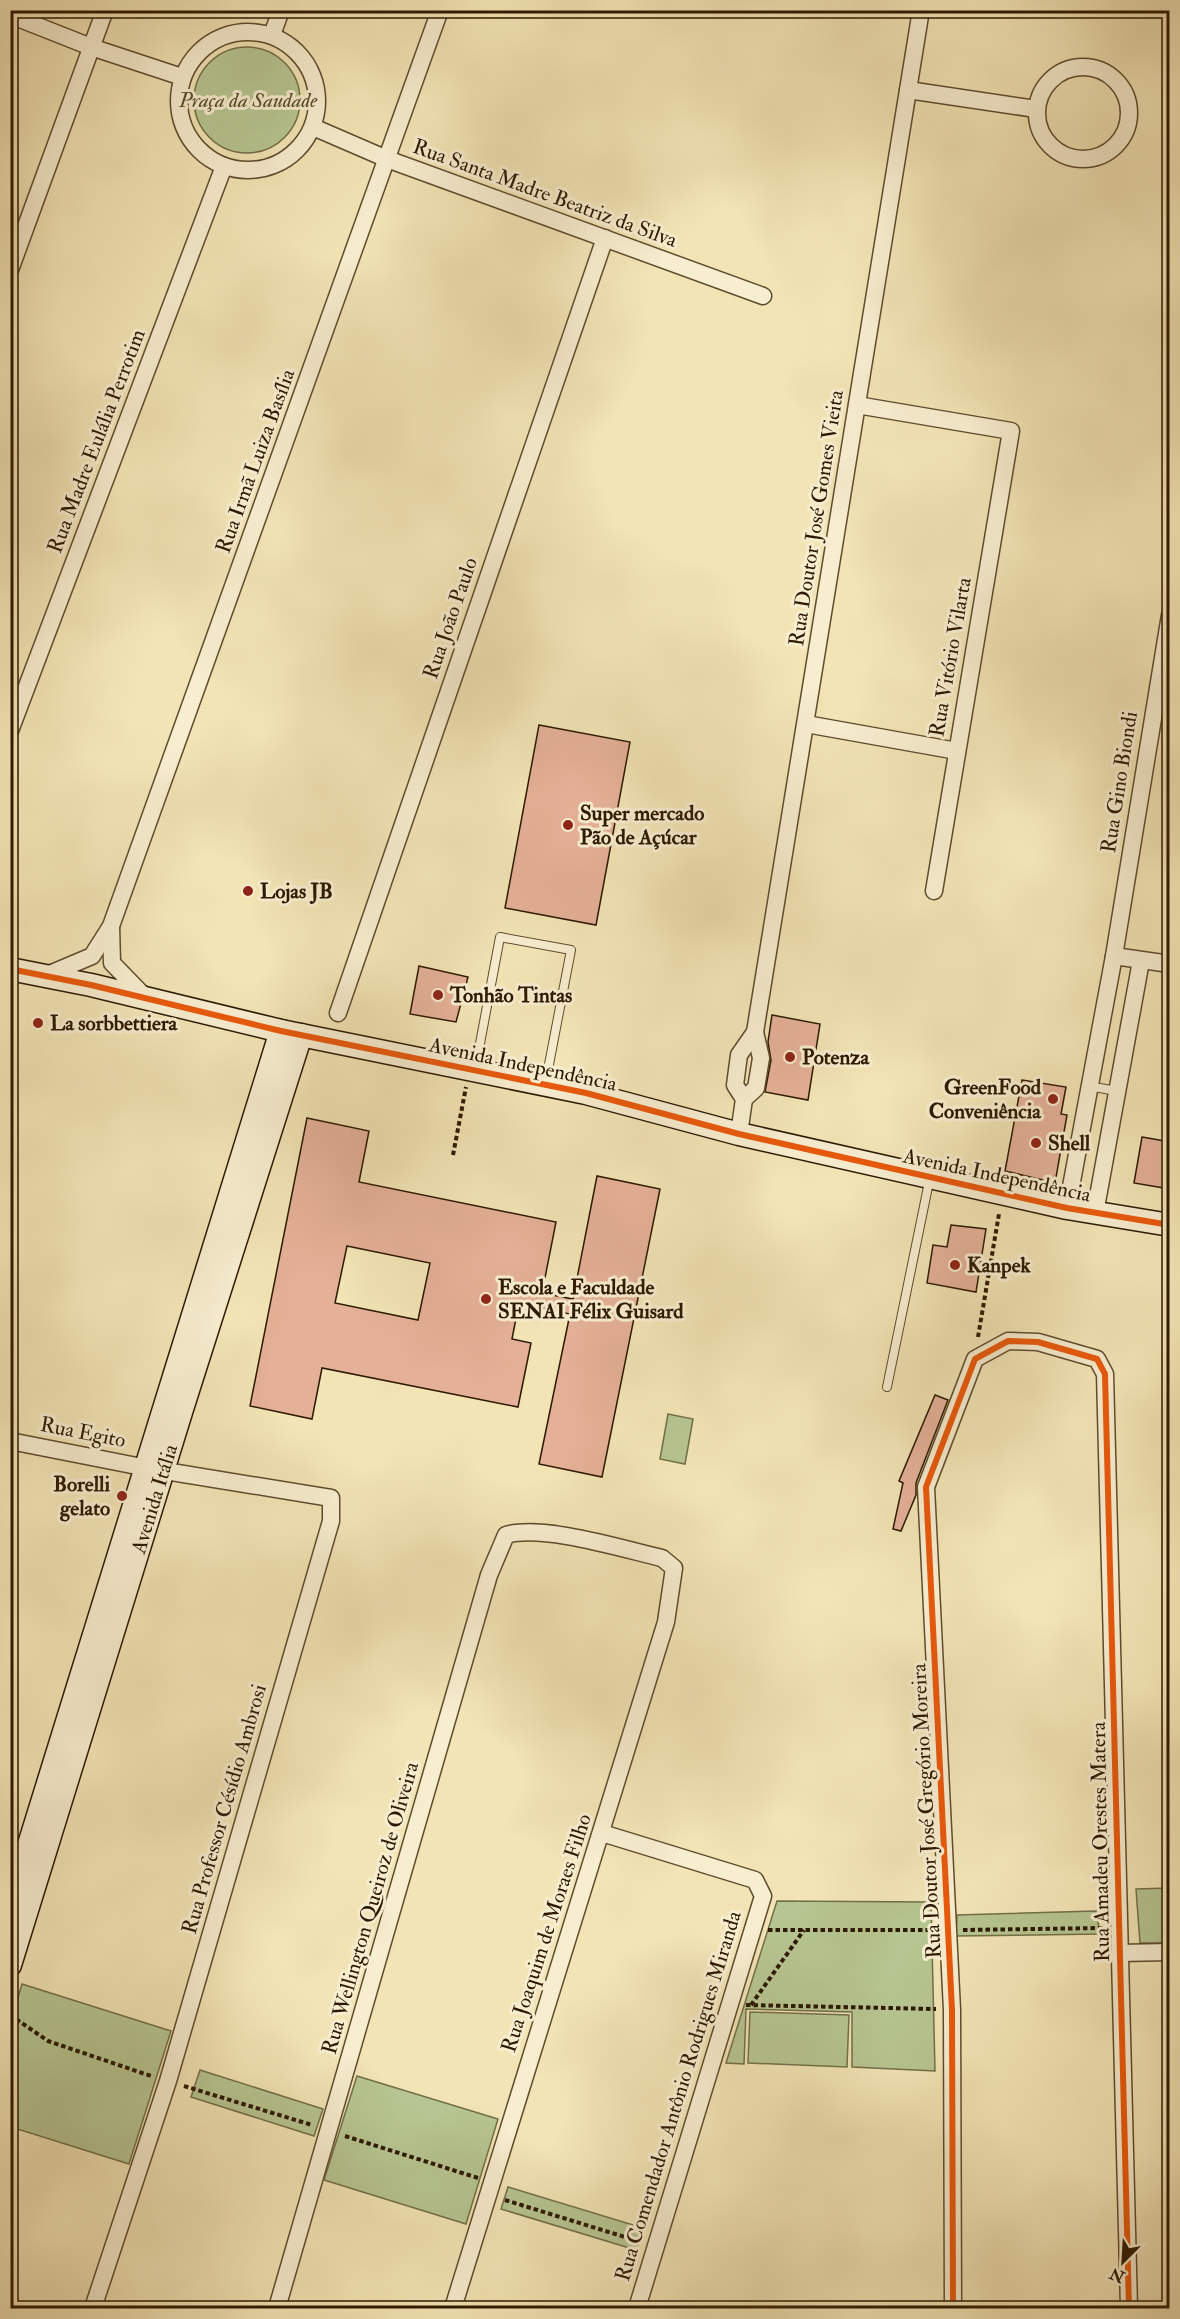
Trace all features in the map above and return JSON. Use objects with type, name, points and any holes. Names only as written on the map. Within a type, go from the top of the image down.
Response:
[{"type":"main road","name":"Avenida Independência","points":[[10,969],[47,975],[291,1033],[586,1093],[739,1134],[1067,1208],[1170,1225]]},
{"type":"main road","name":"Avenida Itália","points":[[10,1906],[155,1469],[164,1405],[250,1134],[291,1033]]},
{"type":"main road","name":"Avenida Itália","points":[[10,1965],[27,1856]]},
{"type":"street","points":[[10,270],[105,10]]},
{"type":"street","points":[[272,35],[281,10]]},
{"type":"street","name":"Rua Irmã Luiza Basília","points":[[47,975],[92,956],[111,926],[440,10]]},
{"type":"street","name":"Rua Doutor José Gomes Vieita","points":[[739,1134],[744,1099],[756,1088],[761,1059],[755,1032],[921,10]]},
{"type":"street","points":[[10,15],[91,47],[182,77]]},
{"type":"street","points":[[247,31],[272,35],[302,56],[309,66],[318,89],[318,112],[313,127],[294,154],[275,166],[249,171],[224,166],[202,153],[187,135],[179,112],[182,77],[193,58],[218,38],[247,31]]},
{"type":"street","points":[[1073,67],[1089,67],[1103,71],[1115,80],[1124,92],[1129,106],[1129,121],[1124,136],[1114,148],[1100,157],[1085,160],[1069,158],[1055,151],[1044,140],[1037,125],[1036,109],[1039,95],[1053,77],[1073,67]]},
{"type":"street","points":[[908,90],[1036,109]]},
{"type":"street","name":"Rua Santa Madre Beatriz da Silva","points":[[313,127],[387,159],[763,296]]},
{"type":"street","name":"Rua Madre Eulália Perrotim","points":[[10,731],[224,166]]},
{"type":"street","name":"Rua João Paulo","points":[[338,1013],[605,238]]},
{"type":"street","name":"Rua Vitório Vilarta","points":[[857,405],[1011,430],[934,891]]},
{"type":"street","name":"Rua Gino Biondi","points":[[1067,1208],[1114,956],[1170,615]]},
{"type":"street","points":[[806,724],[957,751]]},
{"type":"street","name":"Rua Irmã Luiza Basília","points":[[111,926],[112,963],[146,998]]},
{"type":"street","points":[[1114,956],[1170,964]]},
{"type":"street","points":[[1095,1213],[1141,961]]},
{"type":"street","name":"Rua Amadeu Orestes Matera","points":[[975,1359],[1008,1341],[1038,1342],[1097,1359],[1105,1374],[1129,2308]]},
{"type":"street","name":"Rua Doutor José Gregório Moreira","points":[[953,2308],[952,2010],[926,1487],[975,1359]]},
{"type":"street","name":"Rua Egito","points":[[10,1441],[155,1469]]},
{"type":"street","name":"Rua Professor Césídio Ambrosi","points":[[93,2308],[168,2081],[332,1521],[331,1498],[155,1469]]},
{"type":"street","name":"Rua Joaquim de Moraes Filho","points":[[453,2308],[666,1622],[674,1568],[662,1558],[553,1533],[519,1531]]},
{"type":"street","name":"Rua Wellington Queiroz de Oliveira","points":[[277,2308],[489,1575],[506,1534],[519,1531]]},
{"type":"street","name":"Rua Comendador Antônio Rodrigues Miranda","points":[[602,1833],[755,1880],[763,1896],[637,2308]]},
{"type":"street","points":[[1119,1953],[1170,1952]]},
{"type":"lane","points":[[472,1069],[500,937],[570,950],[545,1085]]},
{"type":"lane","points":[[1088,1086],[1117,1091]]},
{"type":"lane","points":[[887,1388],[930,1177]]},
{"type":"path","points":[[453,1155],[472,1069]]},
{"type":"path","points":[[975,1359],[1003,1192]]},
{"type":"path","points":[[753,1930],[1119,1928]]},
{"type":"path","points":[[751,2005],[805,1930]]},
{"type":"path","points":[[730,2005],[952,2010]]},
{"type":"path","points":[[10,2015],[48,2041],[478,2179],[487,2195],[656,2247]]},
{"type":"green space","name":"Praça da Saudade","points":[[247,47],[267,51],[285,62],[296,80],[300,100],[296,120],[285,138],[267,149],[247,153],[227,149],[209,138],[198,120],[194,100],[198,80],[209,62],[227,51]]},
{"type":"green space","points":[[668,1414],[693,1419],[685,1464],[660,1459]]},
{"type":"green space","points":[[1169,1888],[1169,1943],[1140,1943],[1136,1889]]},
{"type":"green space","points":[[777,1901],[931,1902],[935,2071],[852,2067],[852,2012],[746,2009],[744,2064],[726,2063]]},
{"type":"green space","points":[[1096,1911],[1100,1934],[956,1936],[957,1915]]},
{"type":"green space","points":[[22,1984],[171,2031],[129,2164],[11,2127],[11,2021]]},
{"type":"green space","points":[[750,2012],[849,2015],[847,2067],[748,2063]]},
{"type":"green space","points":[[200,2070],[323,2109],[314,2136],[191,2097]]},
{"type":"green space","points":[[357,2076],[498,2119],[466,2224],[324,2180]]},
{"type":"green space","points":[[508,2187],[643,2228],[636,2250],[501,2209]]},
{"type":"building","name":"Super mercado Pão de Açúcar","points":[[539,725],[630,742],[596,925],[505,908]]},
{"type":"building","name":"Tonhão Tintas","points":[[419,966],[468,977],[456,1022],[410,1014]]},
{"type":"building","name":"Potenza","points":[[772,1015],[820,1024],[808,1100],[765,1092],[771,1060],[768,1042]]},
{"type":"building","name":"Shell","points":[[1022,1080],[1066,1087],[1061,1114],[1067,1115],[1055,1183],[1005,1171]]},
{"type":"building","name":"Escola e Faculdade SENAI Félix Guisard","points":[[307,1118],[369,1131],[359,1182],[556,1222],[542,1293],[573,1299],[597,1176],[660,1189],[602,1477],[539,1464],[570,1314],[519,1303],[512,1339],[531,1343],[518,1407],[322,1368],[312,1419],[250,1406]],"holes":[[[347,1246],[430,1263],[418,1320],[335,1303]]]},
{"type":"building","points":[[1142,1137],[1170,1142],[1170,1189],[1134,1183]]},
{"type":"building","name":"Kanpek","points":[[951,1225],[986,1229],[976,1292],[927,1283],[933,1245],[947,1247]]},
{"type":"building","points":[[935,1395],[948,1400],[916,1483],[916,1495],[901,1531],[893,1529],[903,1483],[899,1481]]},
{"type":"cycle path","points":[[10,969],[91,985],[281,1031],[586,1093],[739,1134],[1067,1208],[1170,1225]]},
{"type":"cycle path","points":[[953,2308],[952,2010],[926,1487],[975,1359],[1008,1341],[1038,1342],[1097,1359],[1105,1374],[1129,2308]]},
{"type":"place","name":"Super mercado Pão de Açúcar","points":[[568,825]]},
{"type":"place","name":"Lojas JB","points":[[248,891]]},
{"type":"place","name":"Tonhão Tintas","points":[[438,995]]},
{"type":"place","name":"La sorbbettiera","points":[[38,1023]]},
{"type":"place","name":"Potenza","points":[[790,1057]]},
{"type":"place","name":"GreenFood Conveniência","points":[[1053,1099]]},
{"type":"place","name":"Shell","points":[[1036,1143]]},
{"type":"place","name":"Kanpek","points":[[955,1265]]},
{"type":"place","name":"Escola e Faculdade SENAI Félix Guisard","points":[[486,1299]]},
{"type":"place","name":"Borelli gelato","points":[[122,1496]]}]
